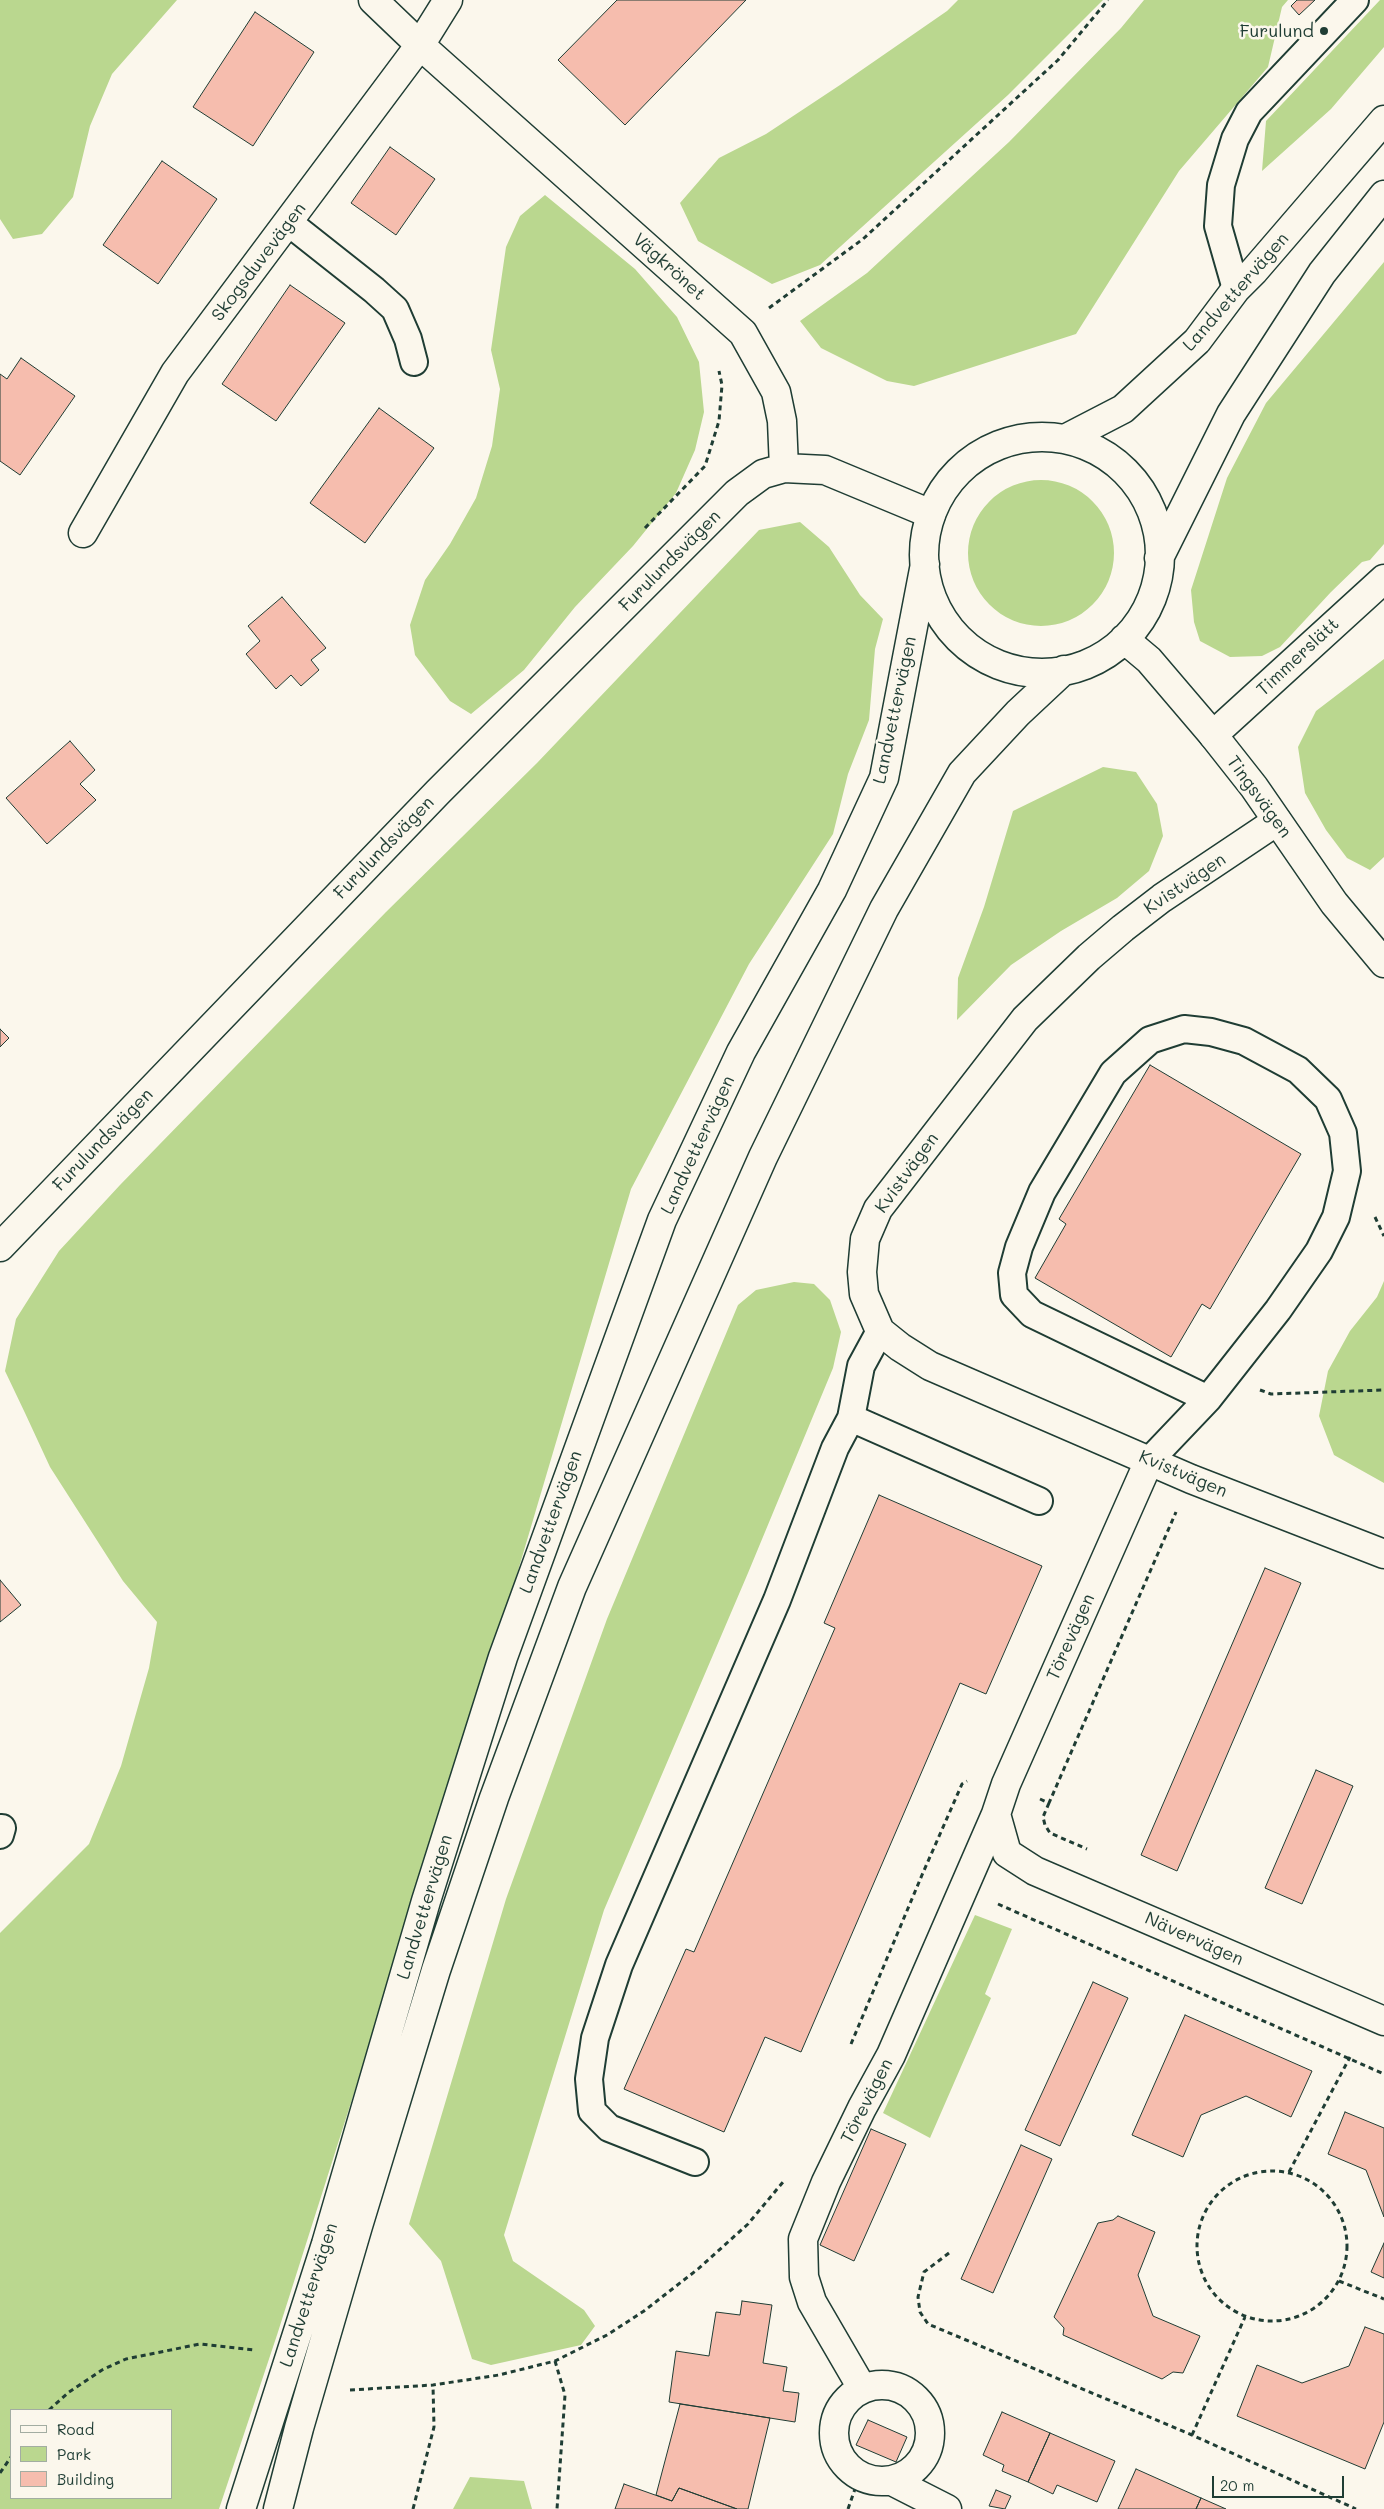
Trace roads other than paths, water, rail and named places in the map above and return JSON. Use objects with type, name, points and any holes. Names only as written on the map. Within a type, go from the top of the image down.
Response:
[{"type":"street","name":"Vägkrönet","points":[[373,0],[420,45],[743,333],[776,392],[782,421],[784,468]]},
{"type":"street","name":"Skogsduvevägen","points":[[83,533],[175,373],[420,45],[448,0]]},
{"type":"street","name":"Landvettervägen","points":[[1065,440],[1123,409],[1198,341],[1236,289],[1254,271],[1384,120]]},
{"type":"street","points":[[1159,558],[1231,414],[1322,273],[1384,195]]},
{"type":"street","points":[[1035,437],[1065,440],[1085,445],[1104,454],[1134,482],[1154,517],[1159,558],[1153,594],[1146,611],[1124,639],[1091,662],[1064,670],[1024,672],[993,662],[970,648],[943,620],[931,593],[925,564],[925,540],[931,514],[948,478],[990,449],[1019,439],[1035,437]]},
{"type":"street","points":[[784,468],[825,470],[931,514]]},
{"type":"street","name":"Furulundsvägen","points":[[0,1247],[438,792],[737,493],[763,474],[784,468]]},
{"type":"street","name":"Landvettervägen","points":[[241,2509],[326,2244],[426,1901],[503,1657],[662,1220],[741,1052],[832,890],[884,778],[925,564]]},
{"type":"street","name":"Timmerslätt","points":[[1213,735],[1384,579]]},
{"type":"street","name":"Tingsvägen","points":[[1124,639],[1149,660],[1213,735],[1277,821],[1334,903],[1384,963]]},
{"type":"street","name":"Landvettervägen","points":[[278,2509],[299,2428],[358,2226],[436,1970],[494,1798],[572,1587],[763,1157],[884,909],[962,773],[1018,713],[1064,670]]},
{"type":"street","name":"Kvistvägen","points":[[1277,821],[1162,898],[1089,957],[1025,1019],[878,1208],[864,1240],[862,1272],[864,1294],[880,1331],[900,1347],[930,1366],[1149,1461],[1384,1554]]},
{"type":"street","name":"Törevägen","points":[[862,2388],[812,2302],[804,2277],[803,2239],[826,2182],[862,2108],[891,2055],[996,1814],[1006,1784],[1149,1461]]},
{"type":"street","name":"Nävervägen","points":[[996,1814],[1007,1853],[1035,1871],[1384,2021]]},
{"type":"street","points":[[882,2384],[901,2388],[918,2400],[928,2418],[930,2438],[924,2457],[911,2472],[892,2481],[875,2481],[859,2476],[845,2465],[835,2450],[833,2431],[837,2414],[846,2398],[862,2388],[882,2384]]},
{"type":"street","points":[[892,2481],[947,2509]]},
{"type":"lane","points":[[1236,289],[1218,226],[1221,185],[1235,139],[1249,112],[1355,0]]},
{"type":"lane","points":[[288,222],[374,290],[394,309],[408,339],[414,362]]},
{"type":"lane","points":[[1149,1461],[1208,1399],[1278,1310],[1319,1251],[1336,1217],[1346,1171],[1343,1133],[1328,1099],[1298,1070],[1244,1041],[1211,1032],[1184,1029],[1150,1040],[1113,1073],[1042,1192],[1019,1247],[1012,1273],[1014,1295],[1032,1314],[1208,1399]]},
{"type":"lane","points":[[695,2162],[609,2128],[592,2111],[589,2079],[595,2038],[620,1965],[777,1600],[835,1448],[851,1418],[862,1366],[880,1331]]},
{"type":"lane","points":[[851,1418],[1039,1501]]},
{"type":"place","name":"Furulund","points":[[1324,31]]}]
